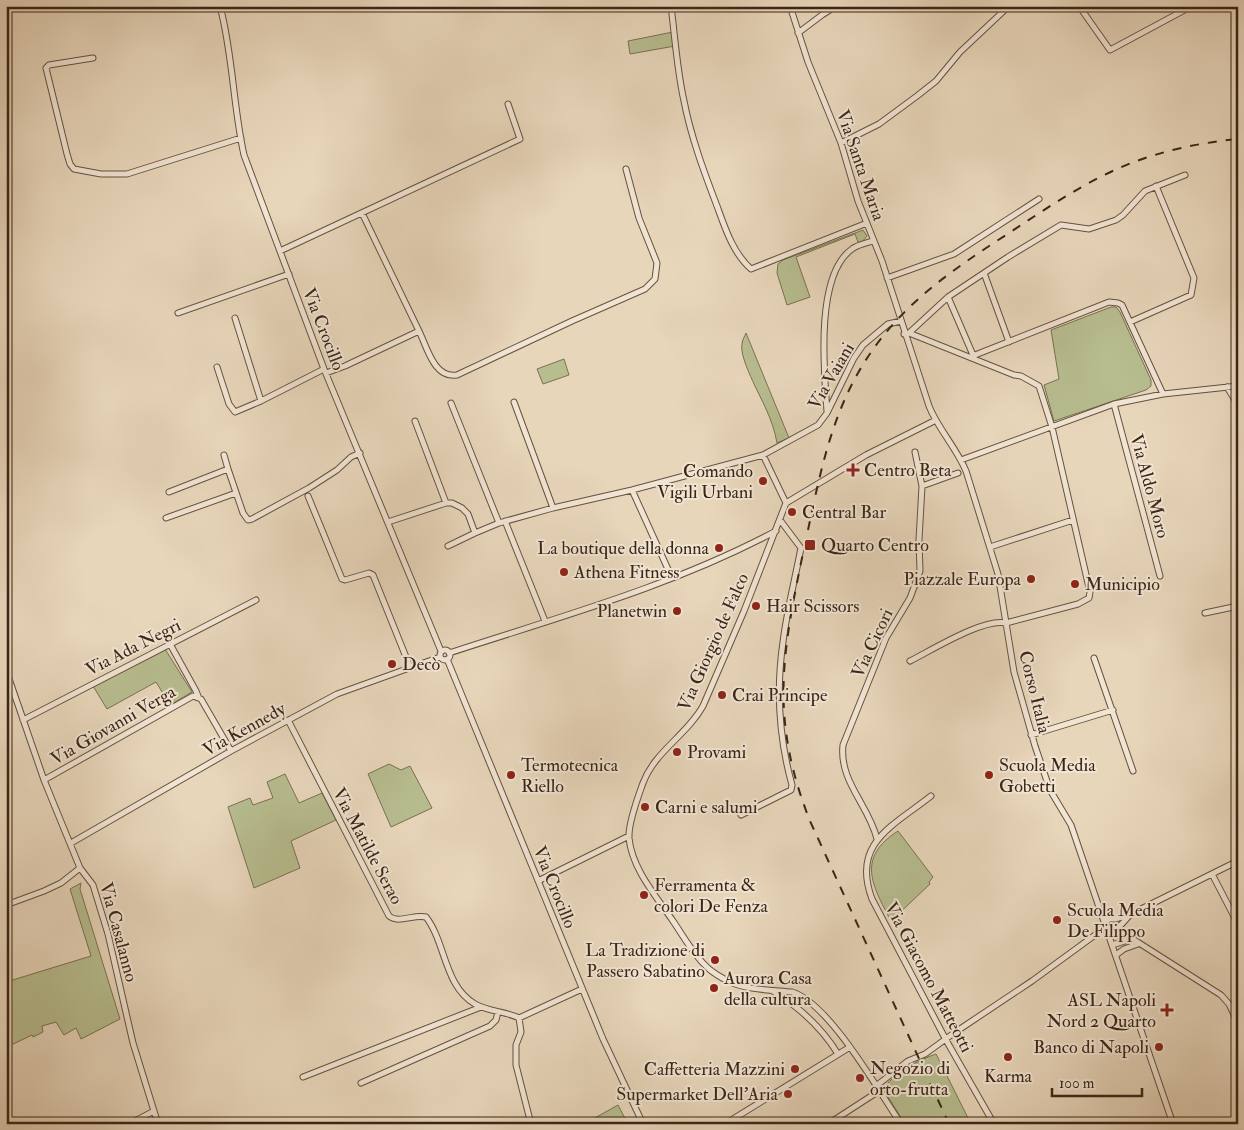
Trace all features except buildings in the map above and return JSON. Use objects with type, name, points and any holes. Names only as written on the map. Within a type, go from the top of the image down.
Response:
[{"type":"street","name":"Via Crocillo","points":[[220,6],[226,33],[244,155],[325,371],[441,654]]},
{"type":"street","points":[[671,6],[683,100],[691,130],[727,234],[743,263],[750,269],[867,223]]},
{"type":"street","name":"Via Santa Maria","points":[[790,6],[808,62],[841,143],[934,421],[961,460]]},
{"type":"street","points":[[798,33],[822,14],[836,6]]},
{"type":"street","points":[[841,143],[879,124],[918,96],[936,81],[971,42],[1009,6]]},
{"type":"street","points":[[1079,6],[1110,50],[1192,6]]},
{"type":"street","points":[[93,58],[49,65],[46,68],[67,154],[70,164],[74,169],[102,174],[127,174],[241,138]]},
{"type":"street","points":[[280,251],[520,139],[508,104]]},
{"type":"street","points":[[362,213],[438,370],[447,375],[454,376],[645,289],[655,279],[657,263],[639,218],[626,169]]},
{"type":"street","points":[[906,333],[948,298],[1061,225],[1089,229],[1116,220],[1145,191],[1185,175]]},
{"type":"street","points":[[1130,322],[1192,295],[1194,278],[1156,186]]},
{"type":"street","points":[[887,278],[954,254],[1039,199]]},
{"type":"street","points":[[827,413],[826,302],[836,270],[846,254],[856,247],[873,240]]},
{"type":"street","points":[[984,273],[1010,342]]},
{"type":"street","points":[[178,313],[288,274]]},
{"type":"street","points":[[948,298],[971,356]]},
{"type":"street","points":[[971,356],[1110,302],[1118,302],[1122,305],[1163,394]]},
{"type":"street","points":[[235,318],[261,402]]},
{"type":"street","name":"Via Vaiani","points":[[448,546],[505,521],[763,455],[812,430],[823,420],[854,358],[863,345],[888,324],[900,321]]},
{"type":"street","points":[[217,367],[229,404],[233,411],[238,412],[325,371],[345,366],[418,331]]},
{"type":"street","points":[[906,333],[971,356],[1014,375],[1021,376],[1040,386],[1052,427],[1090,592],[1089,598],[1078,604],[1006,623],[1000,622],[974,629],[910,661]]},
{"type":"street","points":[[961,460],[1114,404],[1163,394],[1238,386]]},
{"type":"street","points":[[1227,387],[1238,405]]},
{"type":"street","points":[[514,402],[553,508]]},
{"type":"street","points":[[451,403],[499,523]]},
{"type":"street","name":"Via Aldo Moro","points":[[1114,404],[1160,576]]},
{"type":"street","points":[[415,421],[446,503]]},
{"type":"street","points":[[763,455],[786,503],[866,455],[934,421]]},
{"type":"street","name":"Via Cicori","points":[[877,839],[873,827],[846,776],[842,745],[886,638],[910,598],[920,571],[919,540],[922,486],[915,452]]},
{"type":"street","points":[[224,455],[243,513],[248,520],[309,488],[337,470],[350,457],[360,453]]},
{"type":"street","name":"Corso Italia","points":[[961,460],[1000,582],[1014,672],[1032,734],[1050,790],[1070,825],[1173,1124]]},
{"type":"street","points":[[169,492],[228,469]]},
{"type":"street","points":[[922,486],[958,473]]},
{"type":"street","points":[[632,490],[672,578]]},
{"type":"street","points":[[166,518],[236,492]]},
{"type":"street","points":[[308,496],[342,579],[345,580],[369,574],[374,575],[410,667]]},
{"type":"street","points":[[388,522],[446,503],[457,504],[470,516],[475,533]]},
{"type":"street","name":"Via Giorgio de Falco","points":[[786,503],[703,706],[696,718],[648,771],[637,802],[629,836],[634,858],[645,880],[694,952],[708,968],[734,984],[792,992],[817,1007],[850,1047],[901,1124]]},
{"type":"street","points":[[741,815],[791,790],[792,785],[783,744],[779,691],[783,640],[800,548],[780,520]]},
{"type":"street","points":[[990,547],[1074,520]]},
{"type":"street","points":[[505,521],[545,621]]},
{"type":"street","points":[[450,653],[447,660],[443,660],[441,654],[446,650],[450,653],[672,578],[740,550],[776,531]]},
{"type":"street","name":"Via Ada Negri","points":[[22,720],[256,600]]},
{"type":"street","points":[[1205,613],[1238,606]]},
{"type":"street","points":[[170,644],[197,696],[201,699],[231,751]]},
{"type":"street","name":"Via Kennedy","points":[[71,843],[231,751],[337,694],[441,654]]},
{"type":"street","points":[[1094,658],[1133,771]]},
{"type":"street","name":"Via Crocillo","points":[[447,660],[582,989],[643,1124]]},
{"type":"street","name":"Via Casalanno","points":[[6,670],[44,780],[80,868],[93,885],[108,934],[133,1043],[158,1124]]},
{"type":"street","name":"Via Giovanni Verga","points":[[44,780],[193,696],[197,696]]},
{"type":"street","points":[[1032,734],[1113,710]]},
{"type":"street","name":"Via Matilde Serao","points":[[288,720],[389,916],[396,920],[416,916],[426,917],[436,934],[459,990],[467,998],[482,1007],[508,1013],[519,1018]]},
{"type":"street","points":[[877,839],[931,796]]},
{"type":"street","points":[[538,881],[629,836]]},
{"type":"street","name":"Via Giacomo Matteotti","points":[[877,839],[867,857],[866,875],[872,899],[946,1040],[994,1124]]},
{"type":"street","points":[[828,1124],[877,1089],[908,1061],[925,1054],[1032,981],[1106,927],[1106,922],[1129,915],[1238,861]]},
{"type":"street","points":[[6,906],[61,883],[80,868]]},
{"type":"street","points":[[1212,874],[1238,924]]},
{"type":"street","points":[[1106,927],[1110,931],[1117,928],[1129,915]]},
{"type":"street","points":[[1102,916],[1112,919],[1118,924],[1117,928],[1138,944],[1221,996],[1228,1004],[1238,1023]]},
{"type":"street","points":[[1112,945],[1131,939]]},
{"type":"street","points":[[1116,955],[1124,948],[1138,944]]},
{"type":"street","points":[[531,1124],[516,1065],[516,1045],[521,1032],[519,1018],[582,989]]},
{"type":"street","name":"Via Giorgio de Falco","points":[[770,990],[788,1001],[822,1032],[838,1054]]},
{"type":"street","points":[[788,1001],[788,996],[792,992]]},
{"type":"street","points":[[303,1078],[482,1007]]},
{"type":"street","points":[[361,1083],[490,1026],[496,1020],[498,1012]]},
{"type":"street","points":[[725,1124],[850,1047]]},
{"type":"street","points":[[129,1124],[154,1111]]},
{"type":"green space","points":[[673,32],[675,46],[630,54],[628,41]]},
{"type":"green space","points":[[863,230],[867,236],[862,242],[858,242],[855,234],[796,257],[810,297],[787,305],[777,273],[778,264],[783,260]]},
{"type":"green space","points":[[1111,307],[1116,307],[1120,312],[1151,380],[1151,386],[1146,390],[1054,421],[1044,385],[1059,379],[1051,330]]},
{"type":"green space","points":[[746,333],[789,438],[777,443],[770,417],[744,358],[742,343]]},
{"type":"green space","points":[[564,359],[569,375],[543,384],[537,369]]},
{"type":"green space","points":[[165,649],[192,692],[170,705],[156,682],[107,709],[93,686]]},
{"type":"green space","points":[[389,764],[401,770],[410,766],[432,808],[391,827],[368,774]]},
{"type":"green space","points":[[285,774],[299,803],[322,793],[336,820],[291,841],[300,868],[254,888],[228,807],[250,798],[253,805],[273,798],[267,782]]},
{"type":"green space","points":[[898,831],[933,877],[929,882],[930,884],[891,921],[874,884],[872,862],[877,851],[885,841]]},
{"type":"green space","points":[[81,883],[80,889],[120,1019],[81,1039],[76,1028],[64,1035],[56,1022],[42,1026],[43,1032],[9,1046],[6,1038],[6,982],[91,956],[70,889]]},
{"type":"green space","points":[[936,1054],[971,1124],[905,1124],[883,1089],[893,1078],[907,1068]]},
{"type":"green space","points":[[618,1105],[628,1124],[584,1124]]},
{"type":"railway","points":[[949,1124],[810,821],[789,752],[785,721],[785,659],[795,594],[823,463],[847,394],[873,350],[906,310],[945,277],[1049,207],[1117,169],[1176,149],[1238,139]]},
{"type":"place","name":"Centro Beta","points":[[853,470]]},
{"type":"place","name":"Comando Vigili Urbani","points":[[763,481]]},
{"type":"place","name":"Central Bar","points":[[792,512]]},
{"type":"place","name":"Quarto Centro","points":[[810,545]]},
{"type":"place","name":"La boutique della donna","points":[[719,548]]},
{"type":"place","name":"Athena Fitness","points":[[564,572]]},
{"type":"place","name":"Piazzale Europa","points":[[1031,579]]},
{"type":"place","name":"Municipio","points":[[1075,584]]},
{"type":"place","name":"Hair Scissors","points":[[756,606]]},
{"type":"place","name":"Planetwin","points":[[677,611]]},
{"type":"place","name":"Decò","points":[[392,664]]},
{"type":"place","name":"Crai Principe","points":[[722,695]]},
{"type":"place","name":"Provami","points":[[677,752]]},
{"type":"place","name":"Termotecnica Riello","points":[[511,775]]},
{"type":"place","name":"Scuola Media Gobetti","points":[[989,775]]},
{"type":"place","name":"Carni e salumi","points":[[645,807]]},
{"type":"place","name":"Ferramenta & colori De Fenza","points":[[644,895]]},
{"type":"place","name":"Scuola Media De Filippo","points":[[1057,920]]},
{"type":"place","name":"La Tradizione di Passero Sabatino","points":[[715,960]]},
{"type":"place","name":"Aurora Casa della cultura","points":[[714,988]]},
{"type":"place","name":"ASL Napoli Nord 2 Quarto","points":[[1167,1010]]},
{"type":"place","name":"Banco di Napoli","points":[[1159,1047]]},
{"type":"place","name":"Karma","points":[[1008,1057]]},
{"type":"place","name":"Caffetteria Mazzini","points":[[795,1069]]},
{"type":"place","name":"Negozio di orto-frutta","points":[[860,1078]]},
{"type":"place","name":"Supermarket Dell'Aria","points":[[788,1094]]}]
